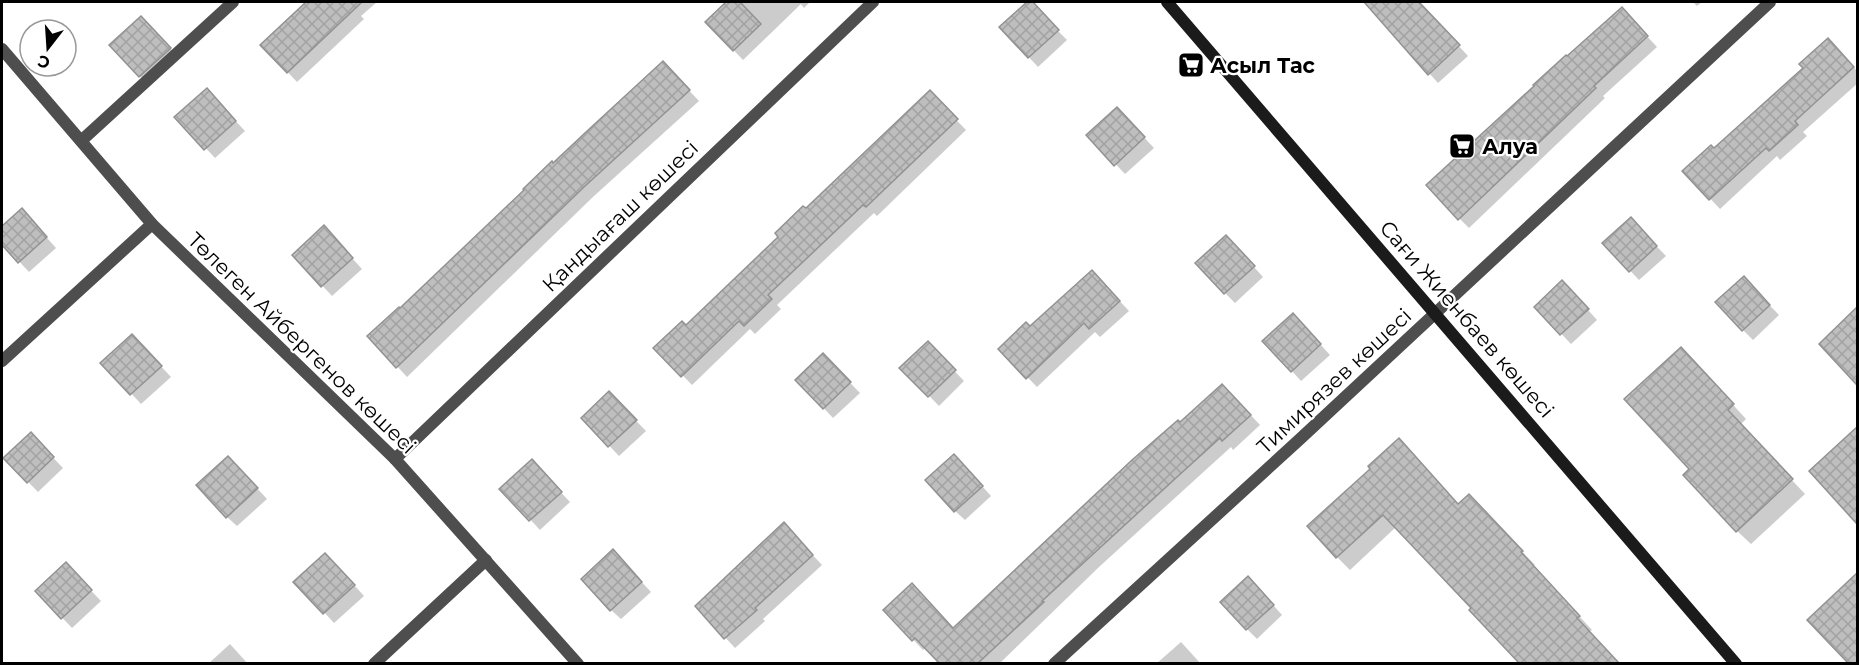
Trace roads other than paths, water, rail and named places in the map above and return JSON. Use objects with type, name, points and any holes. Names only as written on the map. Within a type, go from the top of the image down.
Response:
[{"type":"main road","name":"Сағи Жиенбаев көшесі","points":[[1167,2],[1736,663]]},
{"type":"street","points":[[81,141],[233,2]]},
{"type":"street","name":"Қандыағаш көшесі","points":[[395,459],[873,2]]},
{"type":"street","name":"Тимирязев көшесі","points":[[1054,663],[1436,314],[1770,2]]},
{"type":"street","name":"Төлеген Айбергенов көшесі","points":[[2,49],[152,224],[395,459],[578,663]]},
{"type":"street","points":[[2,361],[152,224]]},
{"type":"street","points":[[374,663],[486,560]]},
{"type":"place","name":"Асыл Тас","points":[[1191,65]]},
{"type":"place","name":"Алуа","points":[[1462,146]]}]
